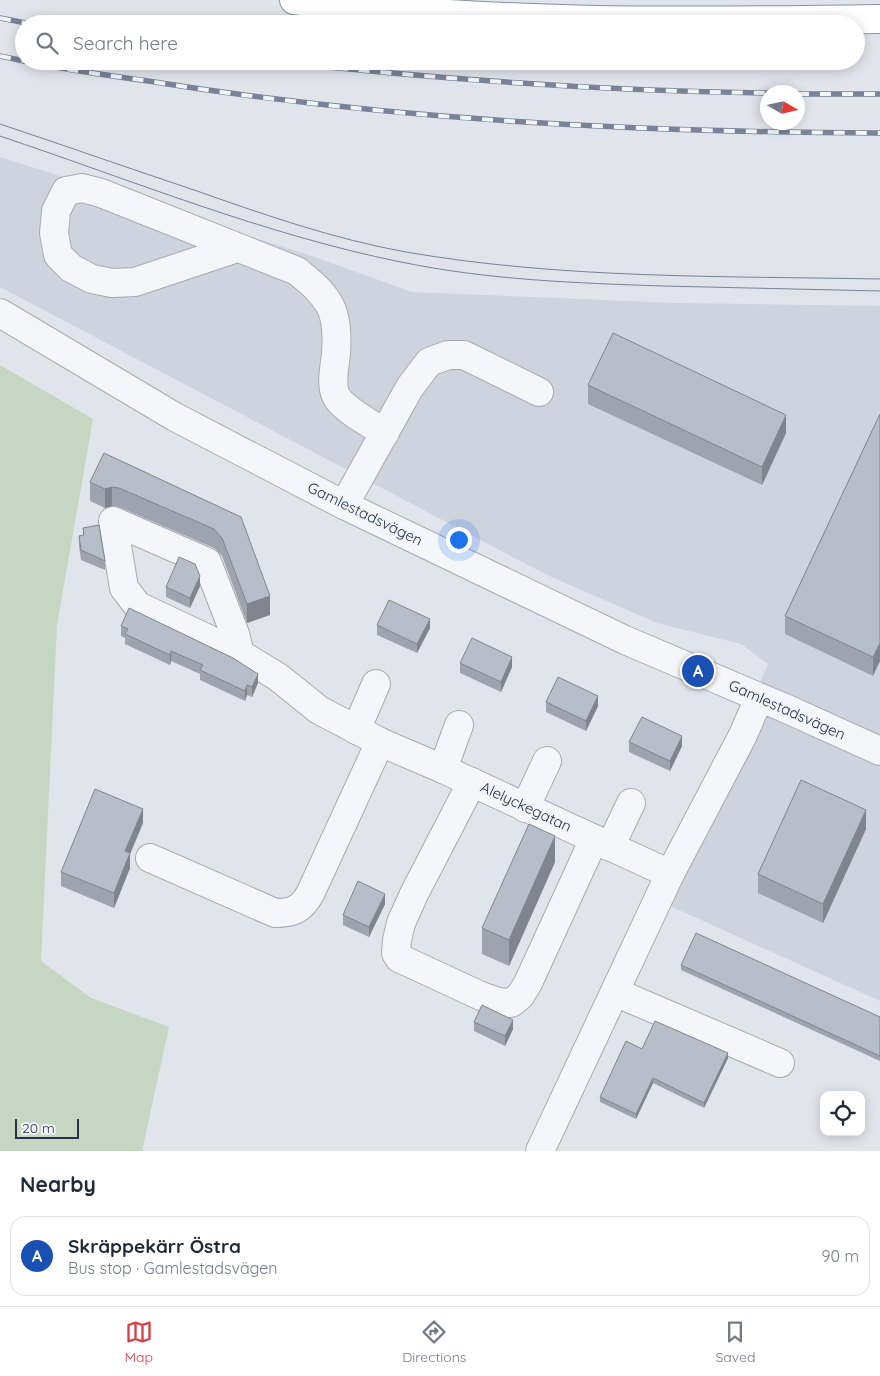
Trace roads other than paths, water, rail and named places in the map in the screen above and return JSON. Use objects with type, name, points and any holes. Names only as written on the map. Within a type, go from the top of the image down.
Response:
[{"type":"highway","points":[[294,0],[342,6],[481,15]]},
{"type":"highway","points":[[865,19],[880,19]]},
{"type":"street","points":[[237,248],[136,282],[112,283],[92,279],[71,268],[58,255],[54,233],[56,211],[66,191],[82,188],[100,193],[296,271],[318,289],[330,306],[335,327],[336,352],[333,381],[337,398],[350,410],[385,433]]},
{"type":"street","name":"Gamlestadsvägen","points":[[0,313],[176,417],[344,506],[625,640],[880,751]]},
{"type":"street","points":[[344,506],[410,387],[429,362],[448,355],[464,355],[539,392]]},
{"type":"street","name":"Alelyckegatan","points":[[240,654],[235,634],[207,562],[113,521],[124,588],[138,606],[240,654],[278,677],[319,710],[356,730],[670,874]]},
{"type":"street","points":[[356,730],[376,684]]},
{"type":"street","points":[[540,1151],[670,874],[743,735],[759,698]]},
{"type":"street","points":[[443,769],[459,725]]},
{"type":"street","points":[[150,858],[275,913],[290,913],[305,903],[311,892],[380,742]]},
{"type":"street","points":[[525,808],[547,761]]},
{"type":"street","points":[[472,782],[401,923],[396,953],[400,958],[412,964],[498,1002],[511,1003],[520,996],[602,843],[631,803]]},
{"type":"street","points":[[615,992],[780,1063]]},
{"type":"tram line","points":[[0,124],[300,226],[379,247],[406,252],[465,261],[583,272],[880,279]]},
{"type":"tram line","points":[[0,136],[249,222],[350,251],[434,268],[499,277],[564,282],[880,291]]},
{"type":"railway","points":[[0,18],[15,21]]},
{"type":"railway","points":[[0,56],[15,59]]},
{"type":"railway","points":[[74,70],[239,94],[422,114],[513,121],[696,130],[880,133]]},
{"type":"railway","points":[[364,70],[581,87],[760,93]]},
{"type":"railway","points":[[805,94],[880,94]]},
{"type":"place","name":"Skräppekärr Östra","points":[[698,671]]}]
